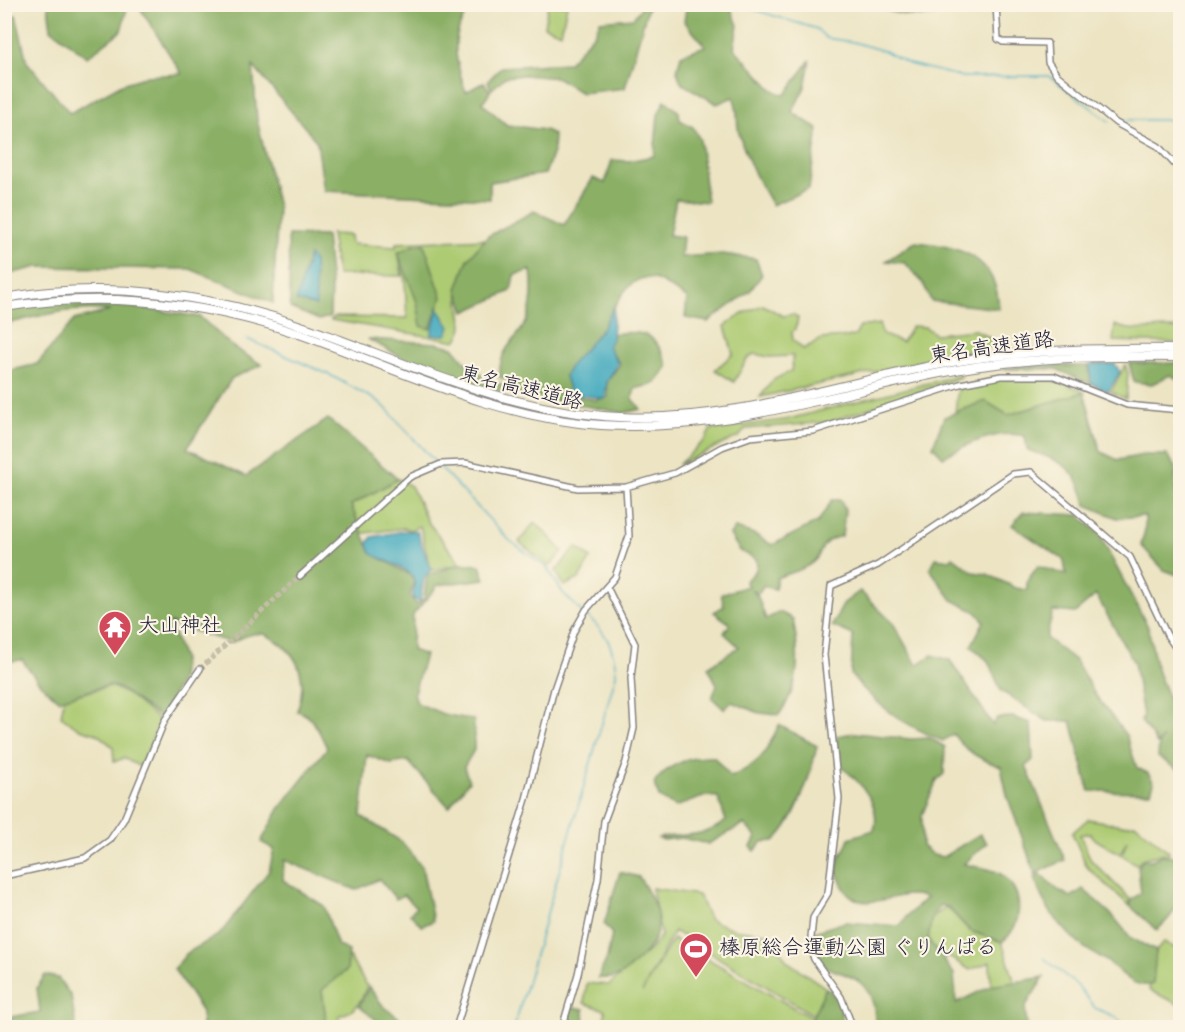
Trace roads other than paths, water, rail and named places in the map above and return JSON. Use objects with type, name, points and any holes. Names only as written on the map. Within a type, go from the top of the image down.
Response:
[{"type":"highway","name":"東名高速道路","points":[[4,298],[48,292],[100,290],[154,293],[205,300],[295,324],[497,397],[566,412],[619,417],[670,417],[717,413],[953,362],[1113,348],[1180,349]]},
{"type":"highway","name":"東名高速道路","points":[[4,307],[60,300],[104,299],[162,302],[203,309],[294,333],[441,388],[503,408],[552,419],[616,426],[670,426],[718,422],[779,411],[942,373],[1068,353],[1180,357]]},
{"type":"street","points":[[996,4],[998,39],[1004,42],[1047,43],[1048,62],[1052,70],[1113,121],[1158,146],[1180,170]]},
{"type":"street","points":[[300,576],[410,477],[438,465],[465,464],[578,488],[626,488],[675,473],[722,447],[750,437],[813,431],[960,384],[1001,376],[1054,376],[1126,405],[1180,410]]},
{"type":"street","points":[[853,1028],[841,997],[814,959],[810,947],[813,918],[828,893],[839,799],[824,655],[831,586],[878,565],[1013,474],[1031,472],[1130,557],[1167,635],[1180,654]]},
{"type":"street","points":[[456,1028],[526,799],[554,689],[574,631],[584,613],[608,589],[615,577],[629,536],[630,519],[626,488]]},
{"type":"street","points":[[562,1028],[578,974],[598,879],[604,821],[626,762],[634,728],[631,678],[635,644],[608,589]]},
{"type":"street","points":[[4,876],[85,858],[110,840],[124,819],[165,720],[200,669]]},
{"type":"water","points":[[309,255],[314,262],[316,306],[296,301]]},
{"type":"water","points":[[614,306],[612,339],[608,346],[618,363],[607,382],[605,399],[570,393],[565,376],[570,366],[602,329]]},
{"type":"water","points":[[438,308],[450,327],[446,335],[431,335]]},
{"type":"water","points":[[1090,364],[1115,364],[1120,372],[1108,392],[1091,383]]},
{"type":"water","points":[[417,531],[431,570],[424,578],[420,602],[413,599],[414,580],[411,575],[371,553],[368,543],[372,537]]},
{"type":"waterway","points":[[735,4],[817,29],[826,38],[853,42],[884,51],[909,64],[963,77],[1049,76],[1110,122]]},
{"type":"waterway","points":[[1118,120],[1180,120]]},
{"type":"waterway","points":[[247,339],[330,375],[381,403],[436,463]]},
{"type":"waterway","points":[[439,466],[509,540],[547,568],[563,593],[582,612]]},
{"type":"waterway","points":[[514,1028],[616,675],[612,649],[599,628],[586,615]]},
{"type":"waterway","points":[[1044,958],[1078,986],[1095,1008],[1116,1017],[1127,1028]]},
{"type":"tunnel","points":[[200,669],[300,576]]},
{"type":"place","name":"大山神社","points":[[115,656]]},
{"type":"place","name":"榛原総合運動公園 ぐりんぱる","points":[[696,978]]}]
